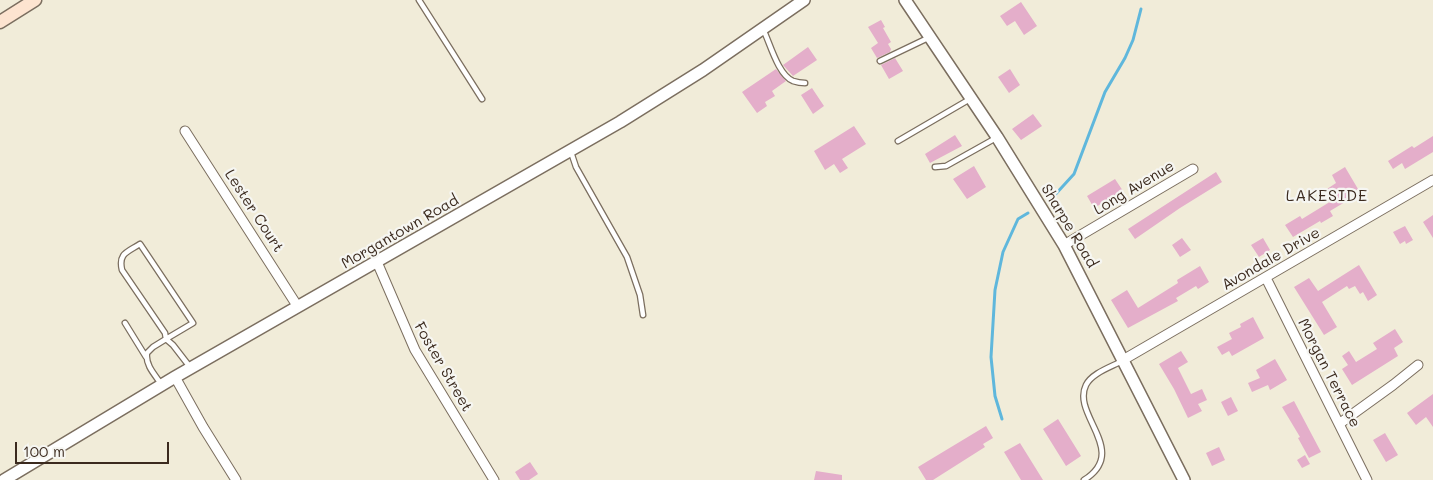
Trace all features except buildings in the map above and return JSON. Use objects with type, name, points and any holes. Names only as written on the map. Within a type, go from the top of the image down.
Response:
[{"type":"main road","points":[[0,22],[35,0]]},
{"type":"street","name":"Morgantown Road","points":[[4,480],[175,377],[378,262],[653,102],[804,0]]},
{"type":"street","name":"Sharpe Road","points":[[905,0],[997,137],[1064,245],[1184,480]]},
{"type":"street","name":"Lester Court","points":[[185,131],[298,307]]},
{"type":"street","name":"Long Avenue","points":[[1064,245],[1192,169]]},
{"type":"street","name":"Avondale Drive","points":[[1123,360],[1433,180]]},
{"type":"street","name":"Foster Street","points":[[378,262],[415,350],[494,480]]},
{"type":"street","name":"Morgan Terrace","points":[[1266,278],[1367,480]]},
{"type":"street","points":[[1339,424],[1418,365]]},
{"type":"street","points":[[175,377],[202,427],[236,480]]},
{"type":"lane","points":[[420,0],[482,98]]},
{"type":"lane","points":[[763,29],[769,39],[777,62],[787,78],[794,82],[805,83]]},
{"type":"lane","points":[[880,61],[930,37]]},
{"type":"lane","points":[[898,141],[971,98]]},
{"type":"lane","points":[[935,167],[946,166],[997,137]]},
{"type":"lane","points":[[571,150],[576,167],[627,257],[640,295],[643,315]]},
{"type":"lane","points":[[146,357],[153,347],[166,340],[193,323],[140,244],[122,255],[120,262],[122,270],[165,333],[166,340],[173,345],[191,368]]},
{"type":"lane","points":[[125,323],[162,385]]},
{"type":"lane","points":[[1084,480],[1093,474],[1099,466],[1102,457],[1102,448],[1085,404],[1084,392],[1086,384],[1092,378],[1123,360]]},
{"type":"waterway","points":[[1053,197],[1074,174],[1105,92],[1133,40],[1141,9]]},
{"type":"waterway","points":[[1002,419],[995,396],[991,357],[995,290],[1003,252],[1018,219],[1028,213]]},
{"type":"district","name":"LAKESIDE","points":[[1327,196]]}]
